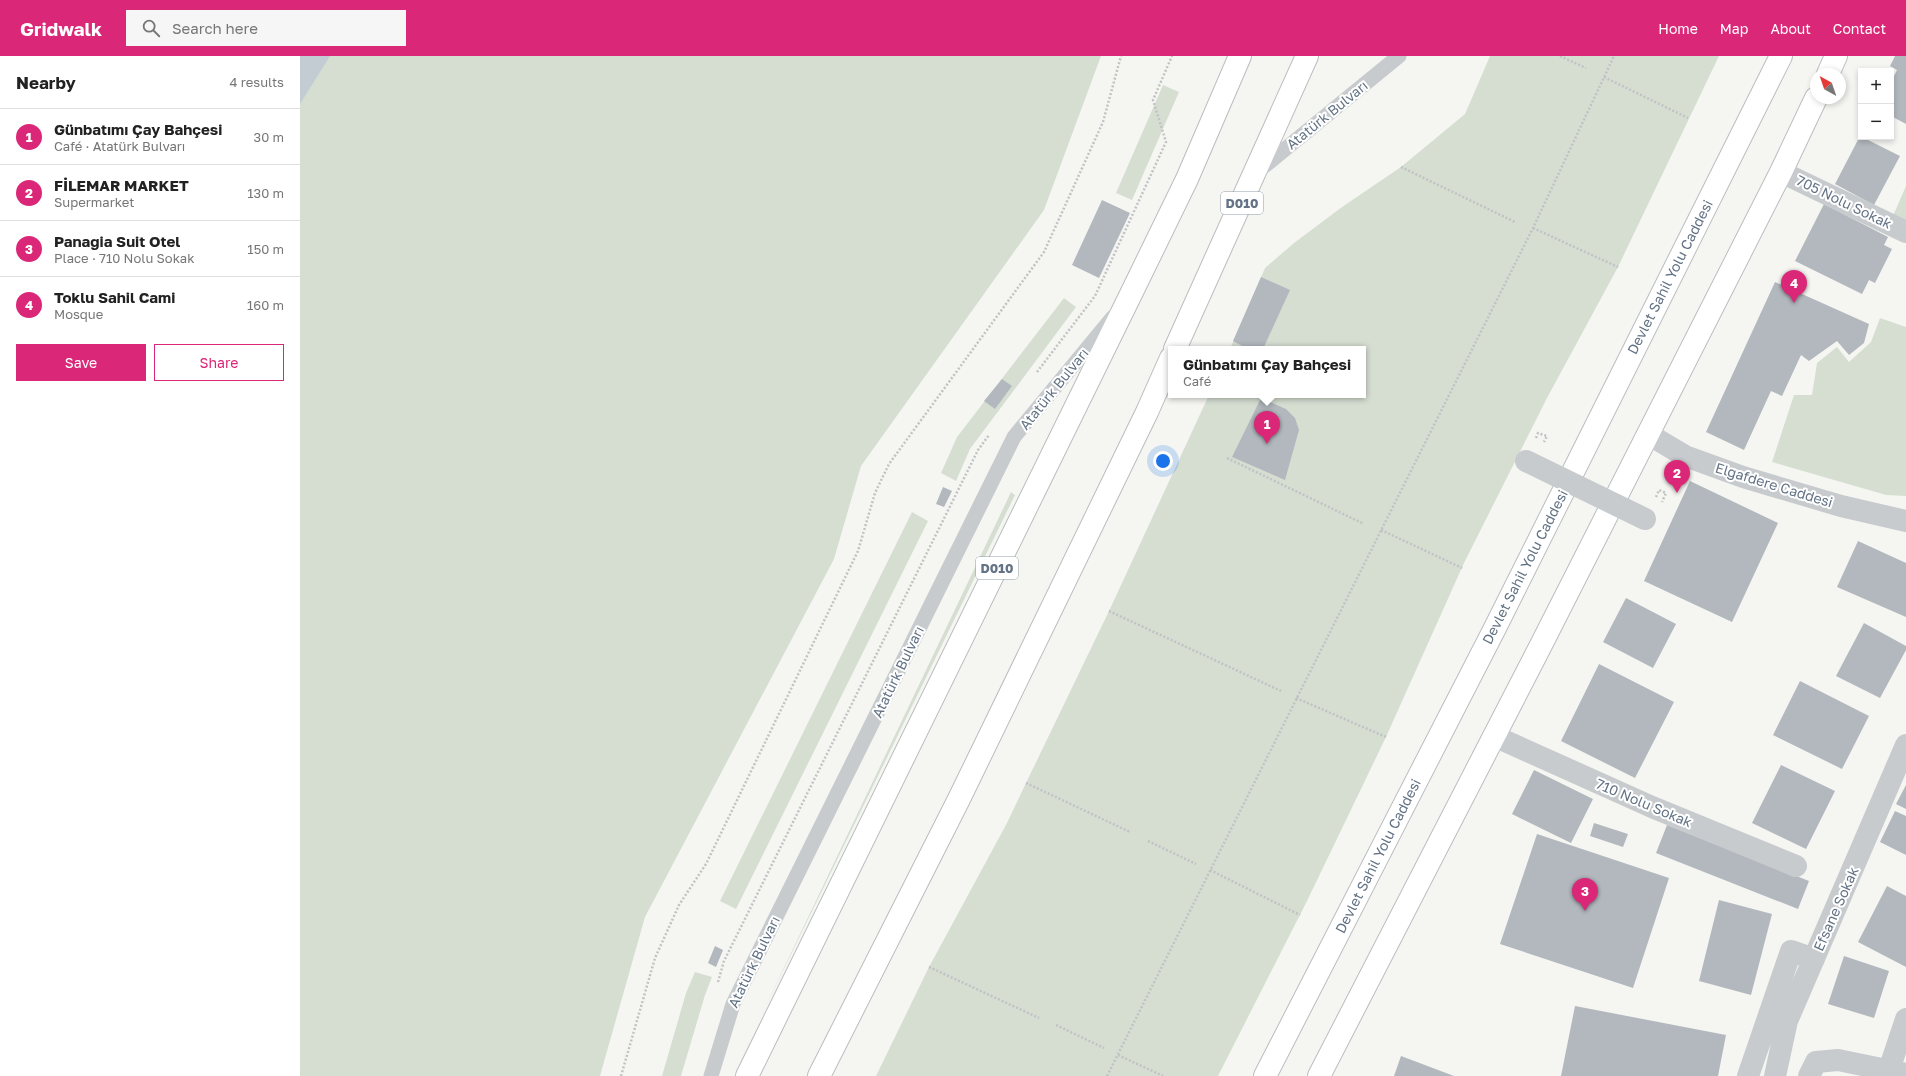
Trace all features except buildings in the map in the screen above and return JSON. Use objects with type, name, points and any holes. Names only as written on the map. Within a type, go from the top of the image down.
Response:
[{"type":"main road","name":"Atatürk Bulvarı","points":[[747,1076],[1187,179],[1240,56]]},
{"type":"main road","name":"Atatürk Bulvarı","points":[[1176,346],[1256,174],[1307,56]]},
{"type":"main road","name":"Devlet Sahil Yolu Caddesi","points":[[1265,1076],[1495,628],[1781,56]]},
{"type":"main road","points":[[1831,68],[1836,56]]},
{"type":"main road","points":[[1319,1076],[1648,434],[1781,172],[1813,104]]},
{"type":"main road","points":[[819,1076],[959,799],[1140,426],[1168,365]]},
{"type":"street","name":"705 Nolu Sokak","points":[[1781,172],[1906,232]]},
{"type":"street","name":"Elgafdere Caddesi","points":[[1648,434],[1685,456],[1743,477],[1841,506],[1906,521]]},
{"type":"street","points":[[1526,461],[1645,519]]},
{"type":"street","name":"710 Nolu Sokak","points":[[1494,736],[1652,807],[1796,866]]},
{"type":"street","name":"Efsane Sokak","points":[[1775,1076],[1787,1021],[1906,745]]},
{"type":"street","points":[[1748,1076],[1791,951],[1814,959]]},
{"type":"street","points":[[1809,1076],[1816,1062],[1838,1060],[1898,1072],[1906,1019]]},
{"type":"lane","name":"Atatürk Bulvarı","points":[[1256,174],[1398,56]]},
{"type":"lane","name":"Atatürk Bulvarı","points":[[711,1076],[733,1004],[1014,437],[1131,294]]},
{"type":"path","points":[[620,1076],[655,958],[679,905],[706,864],[858,551],[875,493],[889,464],[1044,252],[1103,122],[1121,56]]},
{"type":"path","points":[[1560,56],[1586,68]]},
{"type":"path","points":[[1107,1076],[1533,228],[1614,56]]},
{"type":"path","points":[[1604,77],[1688,118]]},
{"type":"path","points":[[1401,167],[1515,222]]},
{"type":"path","points":[[1533,228],[1618,267]]},
{"type":"path","points":[[1227,458],[1364,524]]},
{"type":"path","points":[[1381,530],[1462,568]]},
{"type":"path","points":[[1109,612],[1281,692]]},
{"type":"path","points":[[1296,698],[1386,737]]},
{"type":"path","points":[[1026,783],[1130,832]]},
{"type":"path","points":[[1148,840],[1196,864]]},
{"type":"path","points":[[1210,870],[1300,915]]},
{"type":"path","points":[[928,967],[1039,1018]]},
{"type":"path","points":[[1056,1025],[1104,1048]]},
{"type":"path","points":[[1118,1055],[1162,1076]]},
{"type":"shaded area","points":[[300,56],[330,56],[300,104]]},
{"type":"shaded area","points":[[324,56],[1101,56],[1044,210],[861,466],[834,559],[645,917],[600,1076],[300,1076],[300,94]]},
{"type":"shaded area","points":[[1490,56],[1719,56],[1618,267],[1547,398],[1464,563],[1386,737],[1307,901],[1218,1076],[876,1076],[929,967],[1007,823],[1109,611],[1208,398],[1366,398],[1366,346],[1231,346],[1265,268],[1294,243],[1342,207],[1401,167],[1465,114]]},
{"type":"shaded area","points":[[1163,85],[1179,92],[1132,200],[1116,193]]},
{"type":"shaded area","points":[[1906,186],[1906,222],[1892,218]]},
{"type":"shaded area","points":[[1064,298],[1076,307],[970,449],[956,481],[941,473],[957,437]]},
{"type":"shaded area","points":[[1880,318],[1906,327],[1906,496],[1886,495],[1772,462],[1794,395],[1812,395],[1817,363],[1837,347],[1849,362],[1871,342]]},
{"type":"shaded area","points":[[1011,492],[1015,495],[759,1020]]},
{"type":"shaded area","points":[[912,512],[928,521],[736,909],[720,901]]},
{"type":"shaded area","points":[[695,972],[712,977],[705,995],[681,1076],[662,1076],[686,993]]},
{"type":"place","name":"Toklu Sahil Cami","points":[[1794,303]]},
{"type":"place","name":"Günbatımı Çay Bahçesi","points":[[1267,444]]},
{"type":"place","name":"FİLEMAR MARKET","points":[[1677,493]]},
{"type":"place","name":"Panagia Suit Otel","points":[[1585,911]]}]
